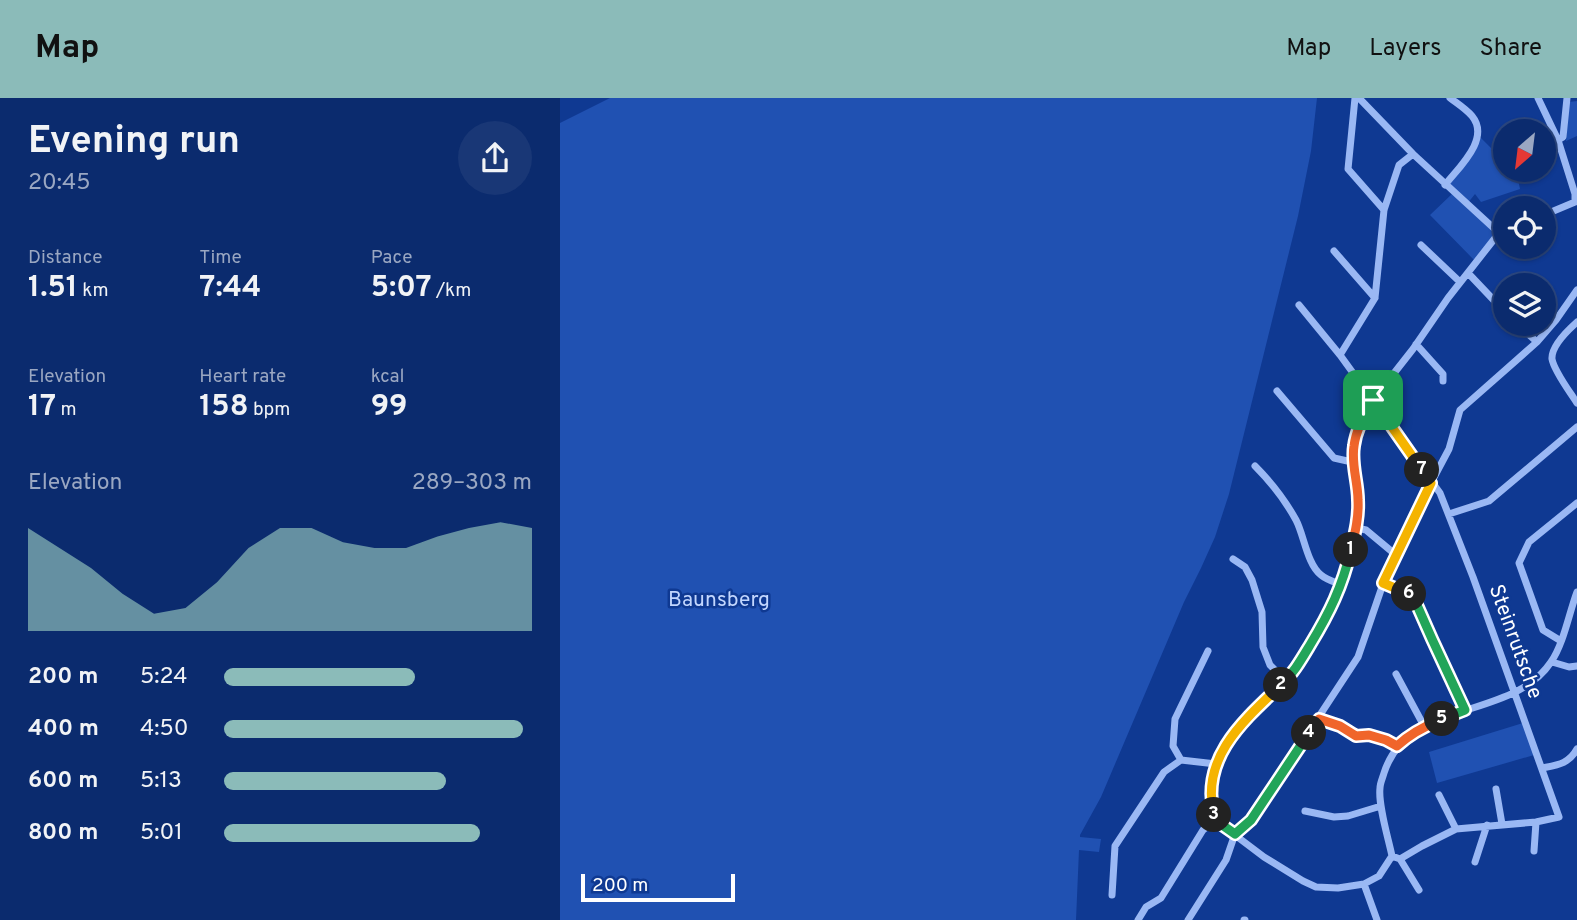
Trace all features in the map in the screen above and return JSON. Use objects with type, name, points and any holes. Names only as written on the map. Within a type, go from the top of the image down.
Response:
[{"type":"street","points":[[1357,98],[1445,185],[1493,224]]},
{"type":"street","points":[[1357,98],[1348,169],[1384,210]]},
{"type":"street","points":[[1445,185],[1474,148],[1479,136],[1476,121],[1450,98]]},
{"type":"street","points":[[1538,98],[1559,140],[1575,194],[1576,203],[1556,210]]},
{"type":"street","points":[[1559,140],[1563,137],[1567,98]]},
{"type":"street","points":[[1340,355],[1375,298],[1384,210],[1399,165],[1413,154]]},
{"type":"street","points":[[1493,242],[1460,282],[1373,400],[1358,428],[1352,462],[1358,501],[1357,528],[1342,585],[1331,610],[1297,667],[1247,718],[1216,764],[1211,803],[1215,820],[1264,857],[1316,887],[1338,888],[1364,884],[1379,876],[1392,856],[1381,806],[1380,787],[1397,746],[1424,726],[1515,693],[1537,677],[1552,662],[1577,592]]},
{"type":"street","points":[[1421,245],[1460,282]]},
{"type":"street","points":[[1334,251],[1375,298]]},
{"type":"street","points":[[1468,273],[1493,299]]},
{"type":"street","points":[[1568,331],[1556,320],[1577,290]]},
{"type":"street","name":"Steinrutsche","points":[[1299,305],[1340,355],[1440,493],[1559,817],[1536,822]]},
{"type":"street","points":[[1577,322],[1553,353],[1554,364],[1577,403]]},
{"type":"street","points":[[1530,336],[1536,342]]},
{"type":"street","points":[[1188,920],[1226,860],[1235,834],[1251,820],[1359,657],[1383,583],[1450,449],[1460,410],[1541,336]]},
{"type":"street","points":[[1416,344],[1443,374],[1443,381]]},
{"type":"street","points":[[1277,391],[1334,458],[1352,462]]},
{"type":"street","points":[[1449,514],[1489,501],[1577,427]]},
{"type":"street","points":[[1255,466],[1267,477],[1286,503],[1297,522],[1313,566],[1321,576],[1342,585]]},
{"type":"street","points":[[1561,641],[1543,630],[1519,563],[1529,542],[1577,503]]},
{"type":"street","points":[[1357,528],[1366,530],[1396,555]]},
{"type":"street","points":[[1233,559],[1245,567],[1252,580],[1262,612],[1263,647],[1270,665],[1286,681]]},
{"type":"street","points":[[1383,583],[1413,596],[1465,710]]},
{"type":"street","points":[[1181,760],[1173,746],[1175,719],[1208,651]]},
{"type":"street","points":[[1552,662],[1569,667],[1577,666]]},
{"type":"street","points":[[1396,674],[1424,726]]},
{"type":"street","points":[[1319,719],[1340,726],[1356,736],[1369,735],[1397,746]]},
{"type":"street","points":[[1542,768],[1564,763],[1571,759],[1577,749]]},
{"type":"street","points":[[1112,895],[1115,846],[1164,772],[1181,760],[1216,764]]},
{"type":"street","points":[[1496,789],[1502,824]]},
{"type":"street","points":[[1439,795],[1456,829]]},
{"type":"street","points":[[1305,811],[1334,817],[1348,816],[1381,806]]},
{"type":"street","points":[[1138,920],[1146,907],[1161,898],[1203,830],[1215,820]]},
{"type":"street","points":[[1401,859],[1456,829],[1536,822],[1534,851]]},
{"type":"street","points":[[1475,862],[1487,825]]},
{"type":"street","points":[[1392,856],[1401,859],[1419,890]]},
{"type":"street","points":[[1364,884],[1377,920]]},
{"type":"green space","name":"Baunsberg","points":[[610,98],[1317,98],[1311,151],[1298,216],[1229,494],[1215,537],[1184,602],[1101,797],[1080,835],[1101,839],[1099,852],[1079,850],[1076,920],[560,920],[560,123]]},
{"type":"green space","points":[[1577,101],[1577,136],[1566,141],[1569,102]]},
{"type":"green space","points":[[1479,136],[1493,150],[1493,182],[1519,182],[1520,189],[1481,202],[1475,194],[1467,204],[1493,228],[1493,241],[1476,262],[1430,215],[1453,193],[1445,185]]},
{"type":"green space","points":[[1523,723],[1534,755],[1437,783],[1429,752]]},
{"type":"route","points":[[1373,400],[1431,483],[1383,583],[1413,596],[1465,710],[1424,726],[1397,746],[1369,735],[1356,736],[1340,726],[1319,719],[1251,820],[1235,834],[1215,820],[1211,803],[1216,764],[1247,718],[1297,667],[1331,610],[1342,585],[1357,528],[1358,501],[1352,462],[1354,444],[1358,428],[1373,400]]}]
